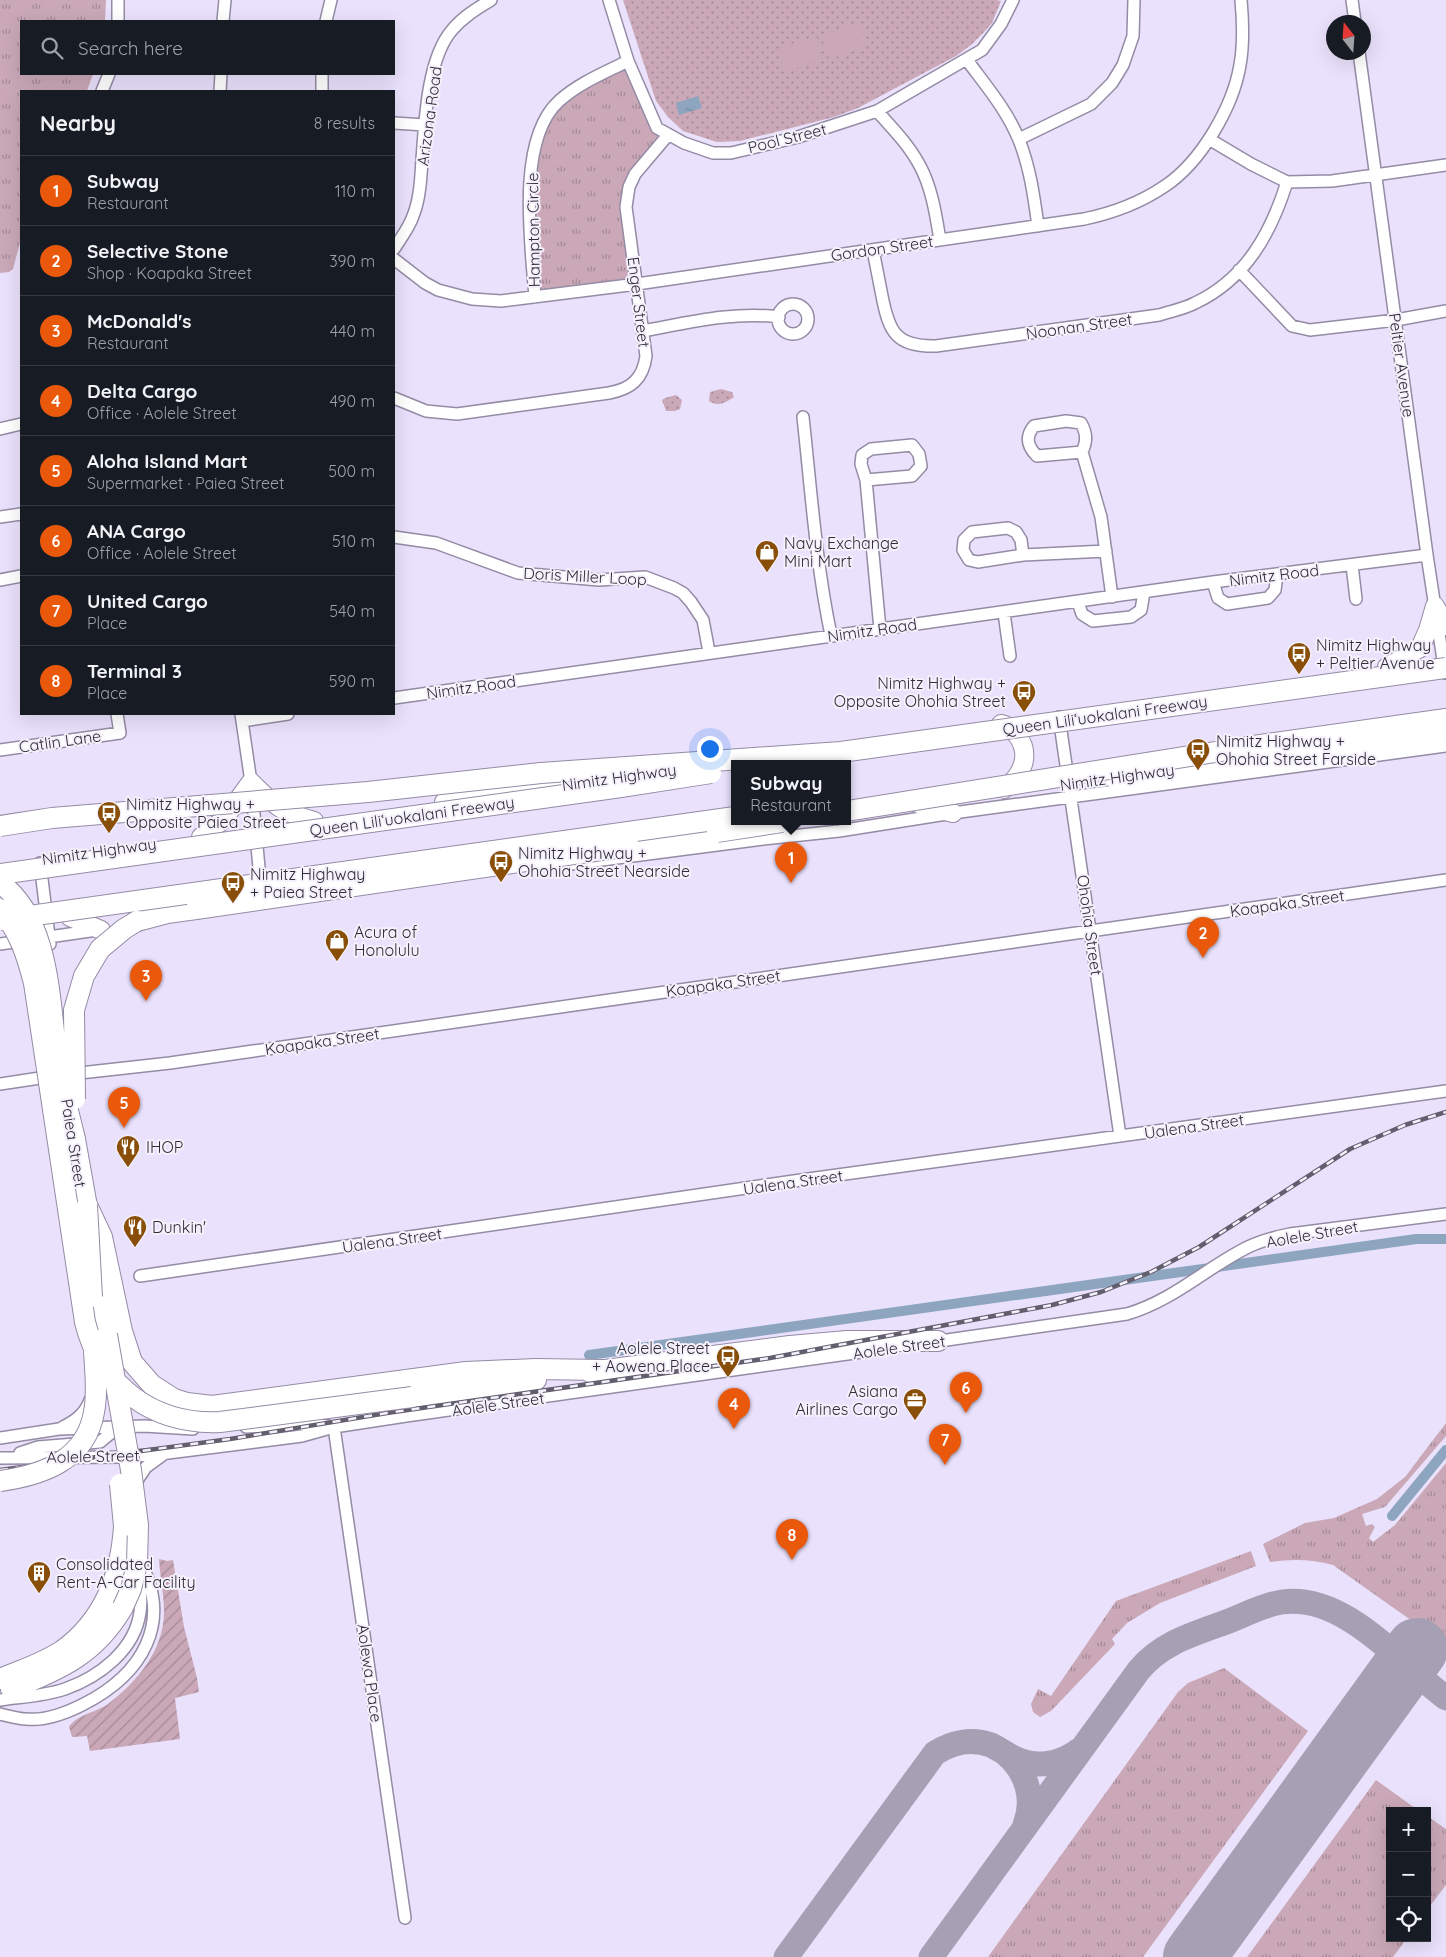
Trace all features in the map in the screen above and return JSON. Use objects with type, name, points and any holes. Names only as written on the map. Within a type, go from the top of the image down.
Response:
[{"type":"highway","name":"Queen Liliʻuokalani Freeway","points":[[790,760],[1445,662]]},
{"type":"highway","points":[[851,801],[1446,719]]},
{"type":"highway","points":[[851,811],[1246,747]]},
{"type":"highway","points":[[0,826],[52,818],[368,792],[541,773],[841,752]]},
{"type":"highway","name":"Queen Liliʻuokalani Freeway","points":[[0,874],[621,787],[731,770]]},
{"type":"highway","points":[[0,920],[731,818]]},
{"type":"highway","points":[[75,1139],[74,1010],[79,990],[88,969],[100,949],[124,929],[137,922],[167,913],[764,825]]},
{"type":"highway","points":[[0,883],[18,902],[40,944],[51,998],[58,1064],[75,1139],[87,1205],[105,1335],[124,1526],[120,1563],[114,1584],[98,1614],[74,1640],[47,1660],[0,1679]]},
{"type":"highway","points":[[0,909],[19,936],[28,959],[34,983],[84,1322],[92,1346],[110,1375],[121,1387],[143,1404],[170,1416],[197,1422],[220,1422],[411,1388]]},
{"type":"highway","points":[[87,1205],[102,1237],[128,1352],[132,1362],[152,1385],[187,1403],[212,1406],[603,1370],[790,1346],[847,1341],[938,1341]]},
{"type":"highway","points":[[0,1481],[34,1475],[56,1466],[74,1452],[85,1438],[92,1423],[96,1401],[87,1205]]},
{"type":"highway","points":[[0,1693],[45,1676],[86,1652],[106,1633],[131,1589],[138,1564],[139,1539],[131,1470],[105,1335]]},
{"type":"main road","points":[[1435,606],[1446,626]]},
{"type":"main road","points":[[1387,667],[1420,648],[1435,606]]},
{"type":"main road","name":"Nimitz Highway","points":[[734,760],[1387,667],[1445,662]]},
{"type":"main road","points":[[989,794],[1004,789],[1014,781],[1024,762],[1024,754],[1019,739],[1006,725],[995,722]]},
{"type":"main road","name":"Nimitz Highway","points":[[851,812],[989,794],[1069,790],[1098,780],[1446,732]]},
{"type":"main road","points":[[1302,766],[1334,748]]},
{"type":"main road","name":"Nimitz Highway","points":[[0,864],[256,830],[731,760]]},
{"type":"main road","points":[[1098,780],[1130,789]]},
{"type":"main road","points":[[201,837],[223,820],[251,782],[273,804],[291,814],[314,821]]},
{"type":"main road","points":[[918,804],[954,813]]},
{"type":"main road","points":[[0,928],[48,929],[70,917],[261,888],[475,864],[762,825]]},
{"type":"main road","points":[[607,846],[632,856]]},
{"type":"main road","points":[[454,880],[475,864]]},
{"type":"main road","points":[[278,886],[307,902]]},
{"type":"main road","points":[[70,917],[101,930]]},
{"type":"street","points":[[118,0],[118,20]]},
{"type":"street","points":[[223,20],[225,0]]},
{"type":"street","points":[[326,20],[331,0]]},
{"type":"street","name":"Arizona Road","points":[[395,247],[413,216],[421,177],[425,125],[434,65],[443,42],[460,22],[479,3],[491,0]]},
{"type":"street","name":"Pool Street","points":[[609,0],[628,61],[647,109],[657,128],[668,135],[713,153],[731,153],[798,137],[877,112],[982,50],[994,36],[1013,0]]},
{"type":"street","points":[[1019,139],[1091,104],[1112,83],[1123,64],[1133,36],[1134,0]]},
{"type":"street","name":"Gordon Street","points":[[395,260],[425,282],[449,293],[486,301],[502,301],[637,284],[1098,216],[1133,204],[1159,190],[1176,178],[1209,139],[1229,103],[1240,67],[1243,27],[1241,0]]},
{"type":"street","points":[[1352,0],[1354,15]]},
{"type":"street","points":[[966,60],[1000,105],[1019,139],[1029,173],[1038,226]]},
{"type":"street","name":"Peltier Avenue","points":[[1360,60],[1427,555],[1446,678]]},
{"type":"street","name":"Hampton Circle","points":[[535,296],[530,232],[530,175],[534,145],[544,123],[557,103],[577,86],[628,61]]},
{"type":"street","points":[[102,90],[109,75]]},
{"type":"street","points":[[220,90],[221,75]]},
{"type":"street","points":[[322,75],[322,90]]},
{"type":"street","points":[[877,112],[905,143],[921,167],[932,198],[940,240]]},
{"type":"street","points":[[395,123],[425,125]]},
{"type":"street","name":"Enger Street","points":[[395,398],[426,411],[457,414],[616,392],[633,383],[644,369],[646,356],[626,207],[628,187],[635,174],[668,135]]},
{"type":"street","points":[[1209,139],[1251,164],[1287,182],[1332,181],[1446,166]]},
{"type":"street","name":"Noonan Street","points":[[873,250],[886,321],[896,335],[908,343],[921,346],[1159,315],[1194,304],[1216,292],[1240,270],[1257,250],[1271,227],[1287,182]]},
{"type":"street","points":[[1240,270],[1292,326],[1310,330],[1396,320],[1446,311]]},
{"type":"street","points":[[642,330],[725,318],[760,315],[778,317]]},
{"type":"street","points":[[803,417],[808,477],[825,606],[832,635]]},
{"type":"street","points":[[1082,452],[1036,456],[1028,444],[1028,433],[1034,426],[1066,421],[1081,423],[1086,433],[1086,442],[1082,452],[1101,517],[1112,597]]},
{"type":"street","points":[[0,429],[20,424]]},
{"type":"street","points":[[866,480],[912,476],[921,466],[918,450],[912,445],[871,450],[862,455],[861,464],[866,480],[880,629]]},
{"type":"street","points":[[0,517],[20,514]]},
{"type":"street","points":[[1023,555],[1021,540],[1016,532],[1008,528],[972,532],[964,540],[963,550],[969,560],[978,562],[1023,555],[1106,550]]},
{"type":"street","name":"Doris Miller Loop","points":[[395,537],[436,543],[518,574],[599,580],[645,577],[679,590],[691,602],[703,620],[709,652]]},
{"type":"street","name":"Nimitz Road","points":[[395,698],[1213,582],[1352,566],[1427,555]]},
{"type":"street","points":[[1352,566],[1356,599]]},
{"type":"street","points":[[1213,582],[1218,598],[1227,604],[1268,598],[1275,590],[1277,575]]},
{"type":"street","points":[[0,580],[20,576]]},
{"type":"street","points":[[1078,602],[1082,614],[1093,621],[1131,617],[1141,610],[1144,592]]},
{"type":"street","points":[[1004,613],[1010,656]]},
{"type":"street","name":"Ohohia Street","points":[[1059,714],[1120,1136]]},
{"type":"street","name":"Catlin Lane","points":[[0,750],[120,733],[117,715]]},
{"type":"street","points":[[261,908],[256,830],[242,718],[276,715]]},
{"type":"street","points":[[0,944],[48,929],[101,930],[632,856],[848,830],[954,813],[1069,790],[1130,789],[1446,746]]},
{"type":"street","name":"Paiea Street","points":[[39,859],[63,1074],[124,1457],[138,1558]]},
{"type":"street","name":"Koapaka Street","points":[[0,1084],[63,1074],[170,1063],[1446,880]]},
{"type":"street","name":"Ualena Street","points":[[140,1276],[794,1181],[1446,1092]]},
{"type":"street","name":"Aolele Street","points":[[3,1458],[124,1457],[302,1436],[334,1427],[1128,1314],[1158,1303],[1236,1254],[1258,1243],[1285,1235],[1446,1214]]},
{"type":"street","points":[[59,1429],[74,1421],[84,1412],[89,1402],[89,1377],[105,1335]]},
{"type":"street","name":"Aolele Street","points":[[0,1438],[59,1429],[118,1427],[205,1429],[311,1424],[334,1427]]},
{"type":"street","points":[[3,1458],[38,1448],[100,1442],[118,1427]]},
{"type":"street","name":"Aolewa Place","points":[[334,1427],[347,1506],[405,1918]]},
{"type":"street","points":[[130,1501],[134,1484],[146,1467],[154,1459],[168,1452]]},
{"type":"street","points":[[0,1700],[64,1689],[93,1676],[111,1663],[132,1638],[137,1624],[141,1597],[138,1558]]},
{"type":"street","points":[[0,1714],[27,1720],[66,1712],[83,1705],[104,1692],[130,1670],[141,1654],[150,1635],[154,1614],[148,1576],[138,1558]]},
{"type":"green space","points":[[0,0],[106,0],[105,20],[20,20],[20,75],[93,75],[87,90],[20,90],[20,243],[13,269],[9,272],[0,273]]},
{"type":"green space","points":[[623,0],[1001,1],[992,23],[971,45],[956,56],[858,108],[834,117],[740,141],[717,142],[683,131],[668,117],[656,101]]},
{"type":"green space","points":[[860,23],[868,46],[829,59],[821,35]]},
{"type":"green space","points":[[816,36],[823,60],[785,72],[777,49]]},
{"type":"green space","points":[[628,61],[647,109],[668,135],[629,187],[637,284],[535,297],[534,145],[557,103]]},
{"type":"green space","points":[[721,389],[732,392],[734,397],[721,404],[709,401],[710,392]]},
{"type":"green space","points":[[676,395],[682,400],[680,409],[666,411],[662,400]]},
{"type":"green space","points":[[1446,1423],[1446,1436],[1385,1507],[1362,1514],[1366,1526],[1372,1524],[1375,1527],[1369,1538],[1373,1542],[1395,1525],[1446,1463],[1446,1645],[1333,1565],[1302,1560],[1270,1562],[1263,1544],[1305,1523],[1334,1518],[1377,1499],[1405,1477]]},
{"type":"green space","points":[[1251,1551],[1256,1566],[1160,1603],[1127,1623],[1112,1639],[1115,1644],[1051,1711],[1040,1717],[1033,1712],[1031,1704],[1038,1689],[1051,1696],[1116,1601]]},
{"type":"green space","points":[[159,1559],[173,1560],[184,1627],[199,1692],[175,1698],[180,1739],[90,1751],[87,1736],[72,1737],[69,1727],[76,1719],[103,1707],[119,1695],[147,1664],[154,1652],[163,1626],[164,1612]]},
{"type":"green space","points":[[1224,1668],[1308,1731],[1143,1957],[988,1957],[1178,1692],[1188,1683]]},
{"type":"green space","points":[[1376,1780],[1413,1807],[1386,1807],[1386,1942],[1404,1942],[1393,1957],[1247,1957]]},
{"type":"green space","points":[[1431,1819],[1446,1829],[1446,1885],[1431,1905]]},
{"type":"water","points":[[698,96],[702,108],[679,115],[676,103]]},
{"type":"waterway","points":[[589,1355],[1416,1239],[1446,1239]]},
{"type":"waterway","points":[[1392,1516],[1446,1450]]},
{"type":"taxiway","points":[[931,1957],[1139,1670],[1157,1653],[1177,1641],[1267,1606],[1282,1602],[1305,1602],[1328,1608],[1349,1619],[1391,1650],[1446,1698]]},
{"type":"taxiway","points":[[786,1957],[935,1753],[948,1746],[962,1742],[977,1742],[991,1745],[1022,1761],[1039,1764],[1056,1762],[1079,1750]]},
{"type":"taxiway","points":[[1007,1755],[1020,1770],[1027,1787],[1029,1806],[1025,1825]]},
{"type":"runway","points":[[1194,1957],[1417,1649]]},
{"type":"railway","points":[[0,1470],[230,1439],[387,1413],[770,1358],[1052,1305],[1101,1292],[1151,1272],[1199,1247],[1350,1149],[1405,1125],[1446,1112]]},
{"type":"place","name":"Navy Exchange Mini Mart","points":[[767,573]]},
{"type":"place","name":"Nimitz Highway + Peltier Avenue","points":[[1299,675]]},
{"type":"place","name":"Nimitz Highway + Opposite Ohohia Street","points":[[1024,713]]},
{"type":"place","name":"Nimitz Highway + Ohohia Street Farside","points":[[1198,771]]},
{"type":"place","name":"Nimitz Highway + Opposite Paiea Street","points":[[109,834]]},
{"type":"place","name":"Nimitz Highway + Ohohia Street Nearside","points":[[501,883]]},
{"type":"place","name":"Subway","points":[[791,883]]},
{"type":"place","name":"Nimitz Highway + Paiea Street","points":[[233,904]]},
{"type":"place","name":"Selective Stone","points":[[1203,958]]},
{"type":"place","name":"Acura of Honolulu","points":[[337,962]]},
{"type":"place","name":"McDonald's","points":[[146,1001]]},
{"type":"place","name":"Aloha Island Mart","points":[[124,1128]]},
{"type":"place","name":"IHOP","points":[[128,1168]]},
{"type":"place","name":"Dunkin'","points":[[135,1248]]},
{"type":"place","name":"Aolele Street + Aowena Place","points":[[728,1378]]},
{"type":"place","name":"ANA Cargo","points":[[966,1413]]},
{"type":"place","name":"Asiana Airlines Cargo","points":[[915,1421]]},
{"type":"place","name":"Delta Cargo","points":[[734,1429]]},
{"type":"place","name":"United Cargo","points":[[945,1465]]},
{"type":"place","name":"Terminal 3","points":[[792,1560]]},
{"type":"place","name":"Consolidated Rent-A-Car Facility","points":[[39,1594]]}]
